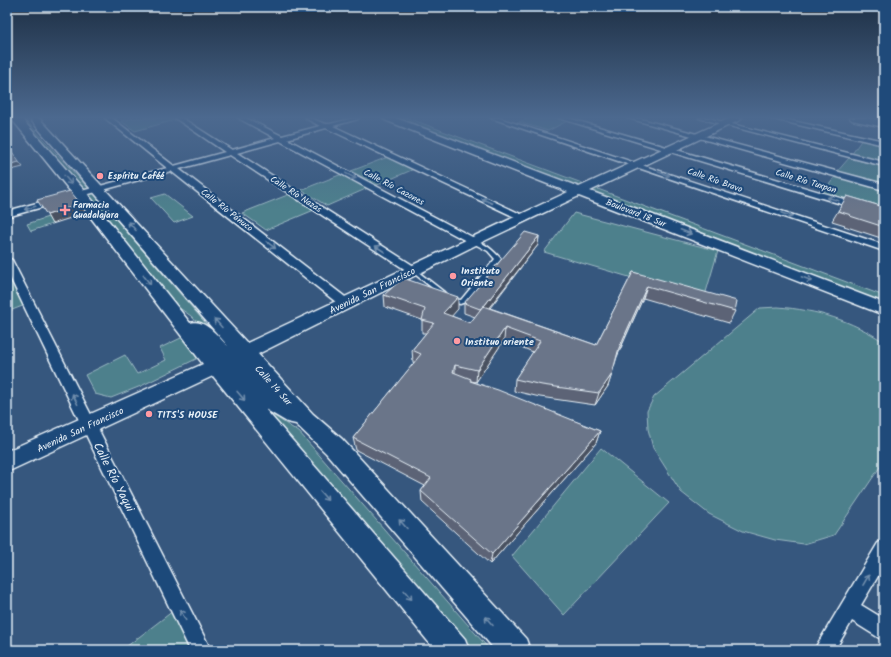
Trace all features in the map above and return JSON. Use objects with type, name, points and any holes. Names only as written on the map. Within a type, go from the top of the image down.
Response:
[{"type":"main road","points":[[42,149],[80,194],[181,324],[230,359],[272,403],[305,420],[334,446],[515,650]]},
{"type":"main road","points":[[62,149],[98,189],[454,650]]},
{"type":"main road","name":"Boulevard 18 Sur","points":[[474,149],[884,296]]},
{"type":"main road","name":"Boulevard 18 Sur","points":[[485,149],[884,309]]},
{"type":"main road","name":"Avenida San Francisco","points":[[7,462],[230,359],[522,217],[672,149]]},
{"type":"street","name":"Calle Río Pánuco","points":[[148,149],[345,303]]},
{"type":"street","name":"Calle Río Nazas","points":[[227,149],[413,270]]},
{"type":"street","points":[[7,214],[244,149]]},
{"type":"street","name":"Calle Río Cazones","points":[[298,149],[473,241]]},
{"type":"street","points":[[376,149],[522,217]]},
{"type":"street","name":"Calle Río Bravo","points":[[589,149],[884,248]]},
{"type":"street","name":"Calle Río Tuxpan","points":[[665,149],[884,214]]},
{"type":"street","points":[[744,149],[884,187]]},
{"type":"street","points":[[830,149],[884,164]]},
{"type":"street","name":"Calle Río Yaqui","points":[[7,260],[201,650]]},
{"type":"street","points":[[824,650],[884,548]]},
{"type":"street","points":[[849,608],[884,631]]},
{"type":"lane","points":[[413,270],[436,290],[454,301],[463,301],[498,259],[490,250],[473,241]]},
{"type":"green space","points":[[47,149],[52,149],[89,189],[83,191]]},
{"type":"green space","points":[[468,149],[490,149],[884,296],[884,309]]},
{"type":"green space","points":[[856,149],[884,149],[884,162],[852,154]]},
{"type":"green space","points":[[388,157],[414,169],[377,185],[351,171]]},
{"type":"green space","points":[[849,158],[884,167],[884,187],[836,173]]},
{"type":"green space","points":[[342,174],[368,188],[327,206],[301,190]]},
{"type":"green space","points":[[836,176],[884,190],[884,194],[876,208],[823,192]]},
{"type":"green space","points":[[93,193],[227,348],[223,350],[191,316],[175,305],[86,195]]},
{"type":"green space","points":[[165,194],[193,216],[174,223],[151,198]]},
{"type":"green space","points":[[290,194],[314,210],[266,230],[242,213]]},
{"type":"green space","points":[[574,213],[718,251],[704,299],[544,252]]},
{"type":"green space","points":[[48,217],[52,224],[31,231],[27,224]]},
{"type":"green space","points":[[11,278],[25,305],[7,312],[7,279]]},
{"type":"green space","points":[[760,308],[792,308],[833,317],[872,334],[884,342],[884,461],[834,535],[804,544],[775,540],[743,531],[709,514],[681,492],[653,448],[648,429],[647,411],[654,397]]},
{"type":"green space","points":[[183,337],[198,358],[141,386],[111,398],[95,394],[85,375],[125,355],[137,374],[166,360],[160,348]]},
{"type":"green space","points":[[235,368],[274,416],[299,432],[490,650],[463,650],[231,371]]},
{"type":"green space","points":[[601,448],[669,503],[564,615],[512,556]]},
{"type":"green space","points":[[173,611],[195,650],[122,650]]},
{"type":"building","points":[[7,149],[10,149],[19,162],[7,165]]},
{"type":"building","points":[[70,191],[81,204],[47,215],[37,200]]},
{"type":"building","points":[[847,196],[884,207],[884,227],[838,211]]},
{"type":"building","points":[[525,232],[539,236],[484,306],[480,309],[464,303]]},
{"type":"building","points":[[633,272],[737,301],[735,311],[647,286],[619,348],[612,374],[599,393],[542,385],[515,379],[540,341],[505,328],[477,370],[455,365],[453,372],[471,379],[470,381],[498,390],[600,431],[492,554],[421,491],[431,478],[353,438],[421,354],[412,350],[434,323],[422,320],[425,309],[384,295],[403,278],[458,297],[443,313],[470,323],[483,306],[596,345]]},
{"type":"place","name":"Espíritu Caféé","points":[[100,176]]},
{"type":"place","name":"Farmacia Guadalajara","points":[[65,210]]},
{"type":"place","name":"Instituto Oriente","points":[[453,276]]},
{"type":"place","name":"Instituo oriente","points":[[457,341]]},
{"type":"place","name":"TITS'S HOUSE","points":[[149,414]]}]
